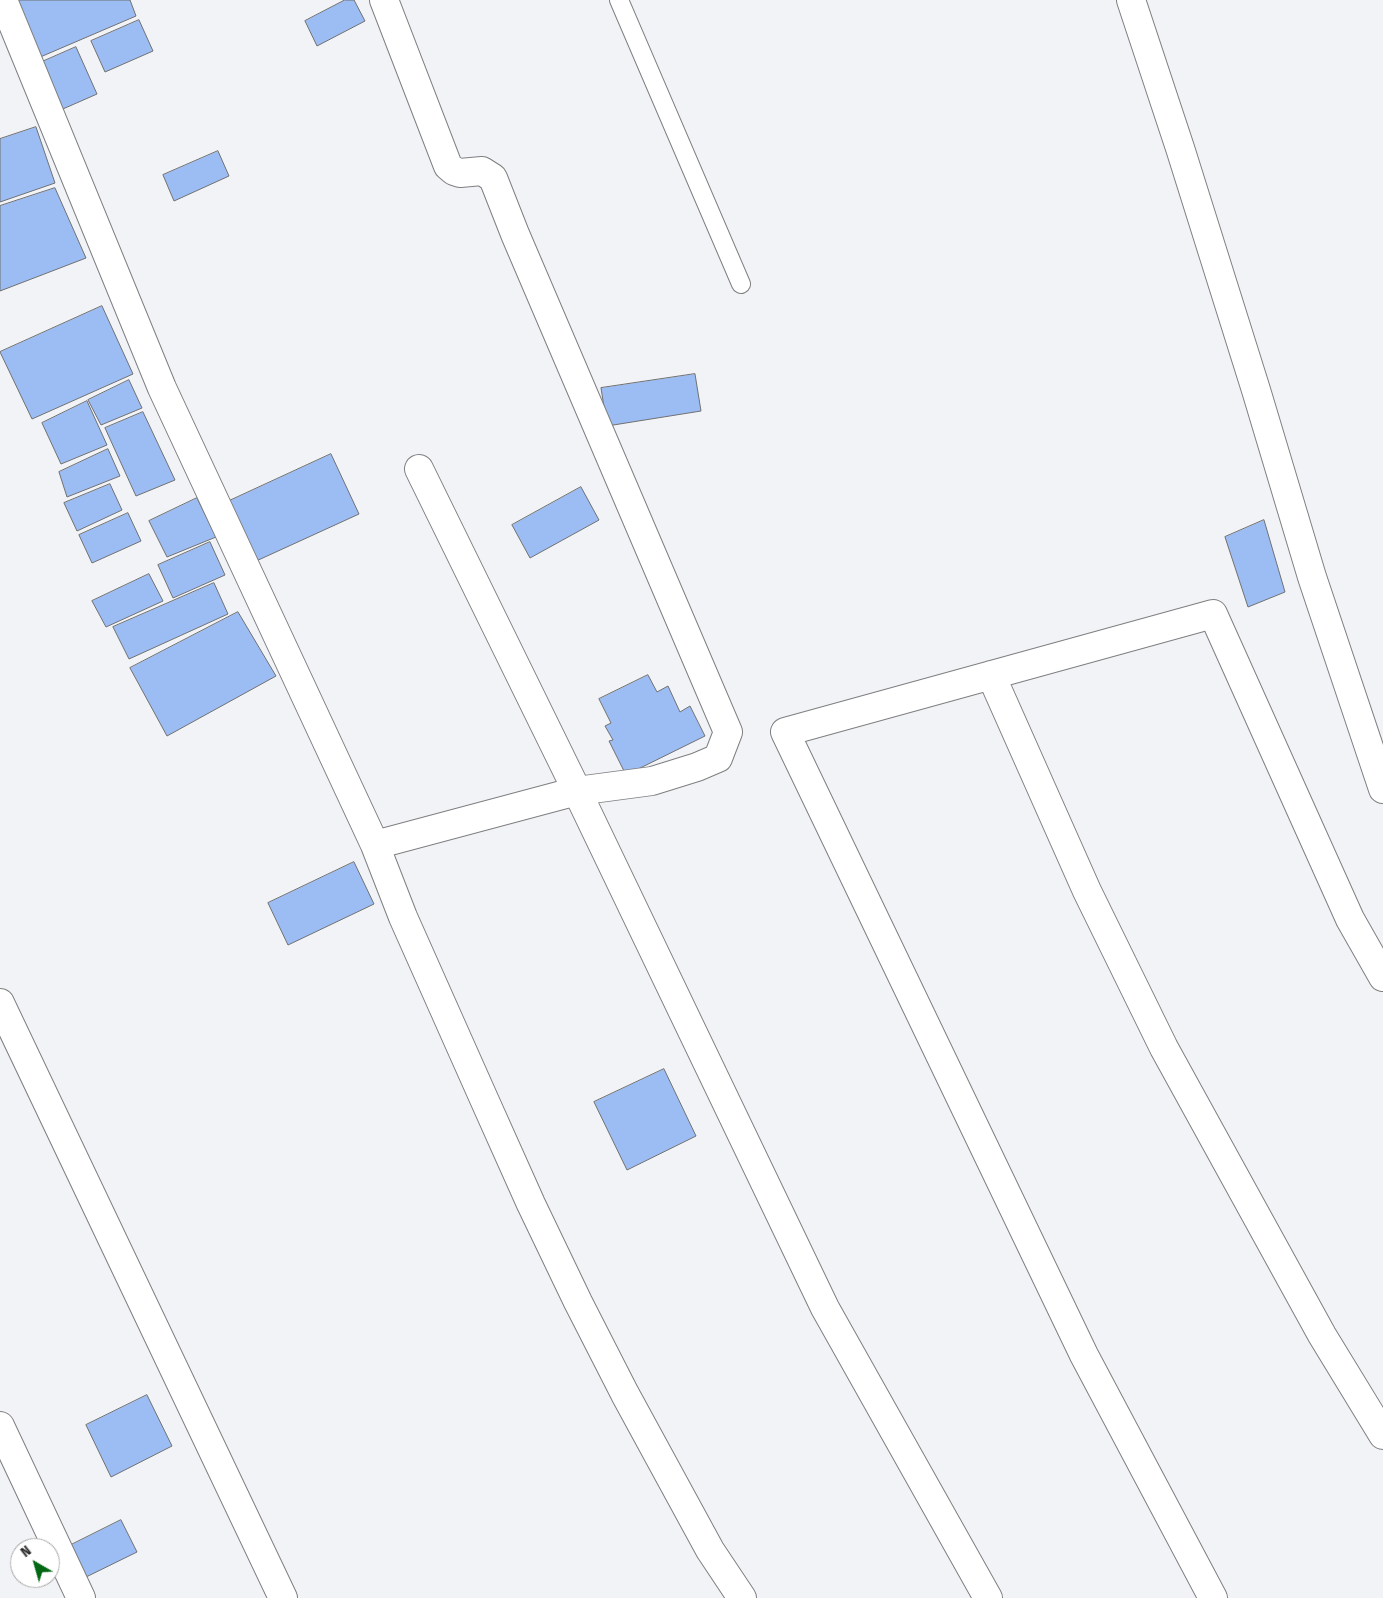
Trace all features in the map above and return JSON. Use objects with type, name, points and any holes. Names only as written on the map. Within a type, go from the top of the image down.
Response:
[{"type":"street","points":[[3,0],[162,388],[375,845],[403,916],[531,1204],[578,1302],[626,1394],[710,1550],[742,1598]]},
{"type":"street","points":[[375,845],[577,791],[652,782],[718,758],[728,732],[515,234],[493,178],[482,171],[460,173],[448,166],[384,0]]},
{"type":"street","points":[[1131,0],[1180,148],[1312,576],[1383,789]]},
{"type":"street","points":[[419,468],[577,791],[825,1308],[988,1598]]},
{"type":"street","points":[[1213,1598],[1084,1355],[785,732],[1213,614],[1350,919],[1383,977]]},
{"type":"street","points":[[991,675],[1087,891],[1164,1048],[1322,1335],[1383,1435]]},
{"type":"street","points":[[0,1004],[283,1598]]},
{"type":"street","points":[[0,1426],[81,1598]]},
{"type":"lane","points":[[618,0],[741,284]]},
{"type":"building","points":[[14,0],[130,0],[136,16],[38,58]]},
{"type":"building","points":[[345,0],[354,0],[365,21],[317,46],[305,21]]},
{"type":"building","points":[[139,20],[153,51],[105,72],[91,41]]},
{"type":"building","points":[[76,47],[97,94],[56,112],[35,65]]},
{"type":"building","points":[[36,127],[55,183],[0,202],[0,139]]},
{"type":"building","points":[[218,151],[229,176],[174,201],[163,175]]},
{"type":"building","points":[[55,188],[86,258],[0,291],[0,206]]},
{"type":"building","points":[[102,306],[133,374],[32,419],[0,352]]},
{"type":"building","points":[[695,374],[701,411],[607,426],[601,388]]},
{"type":"building","points":[[129,380],[142,408],[101,425],[88,400]]},
{"type":"building","points":[[87,401],[107,445],[61,464],[42,423]]},
{"type":"building","points":[[143,412],[175,480],[136,496],[105,428]]},
{"type":"building","points":[[108,449],[120,476],[67,497],[59,472]]},
{"type":"building","points":[[331,454],[359,514],[254,562],[227,502]]},
{"type":"building","points":[[110,484],[122,510],[77,531],[64,503]]},
{"type":"building","points":[[581,487],[599,520],[530,558],[512,525]]},
{"type":"building","points":[[197,498],[216,537],[167,557],[149,521]]},
{"type":"building","points":[[128,513],[141,541],[92,563],[79,535]]},
{"type":"building","points":[[1264,520],[1285,592],[1248,607],[1225,537]]},
{"type":"building","points":[[210,542],[225,575],[173,598],[158,565]]},
{"type":"building","points":[[149,574],[163,601],[106,627],[92,601]]},
{"type":"building","points":[[214,583],[228,614],[129,659],[113,627]]},
{"type":"building","points":[[238,612],[276,676],[167,736],[130,668]]},
{"type":"building","points":[[648,675],[657,692],[668,686],[680,712],[690,706],[705,736],[626,775],[609,741],[613,740],[605,726],[611,723],[599,699]]},
{"type":"building","points":[[354,862],[374,904],[288,945],[268,903]]},
{"type":"building","points":[[664,1069],[696,1136],[627,1170],[594,1102]]},
{"type":"building","points":[[147,1395],[172,1446],[111,1477],[86,1425]]},
{"type":"building","points":[[121,1520],[137,1552],[82,1579],[67,1547]]}]
